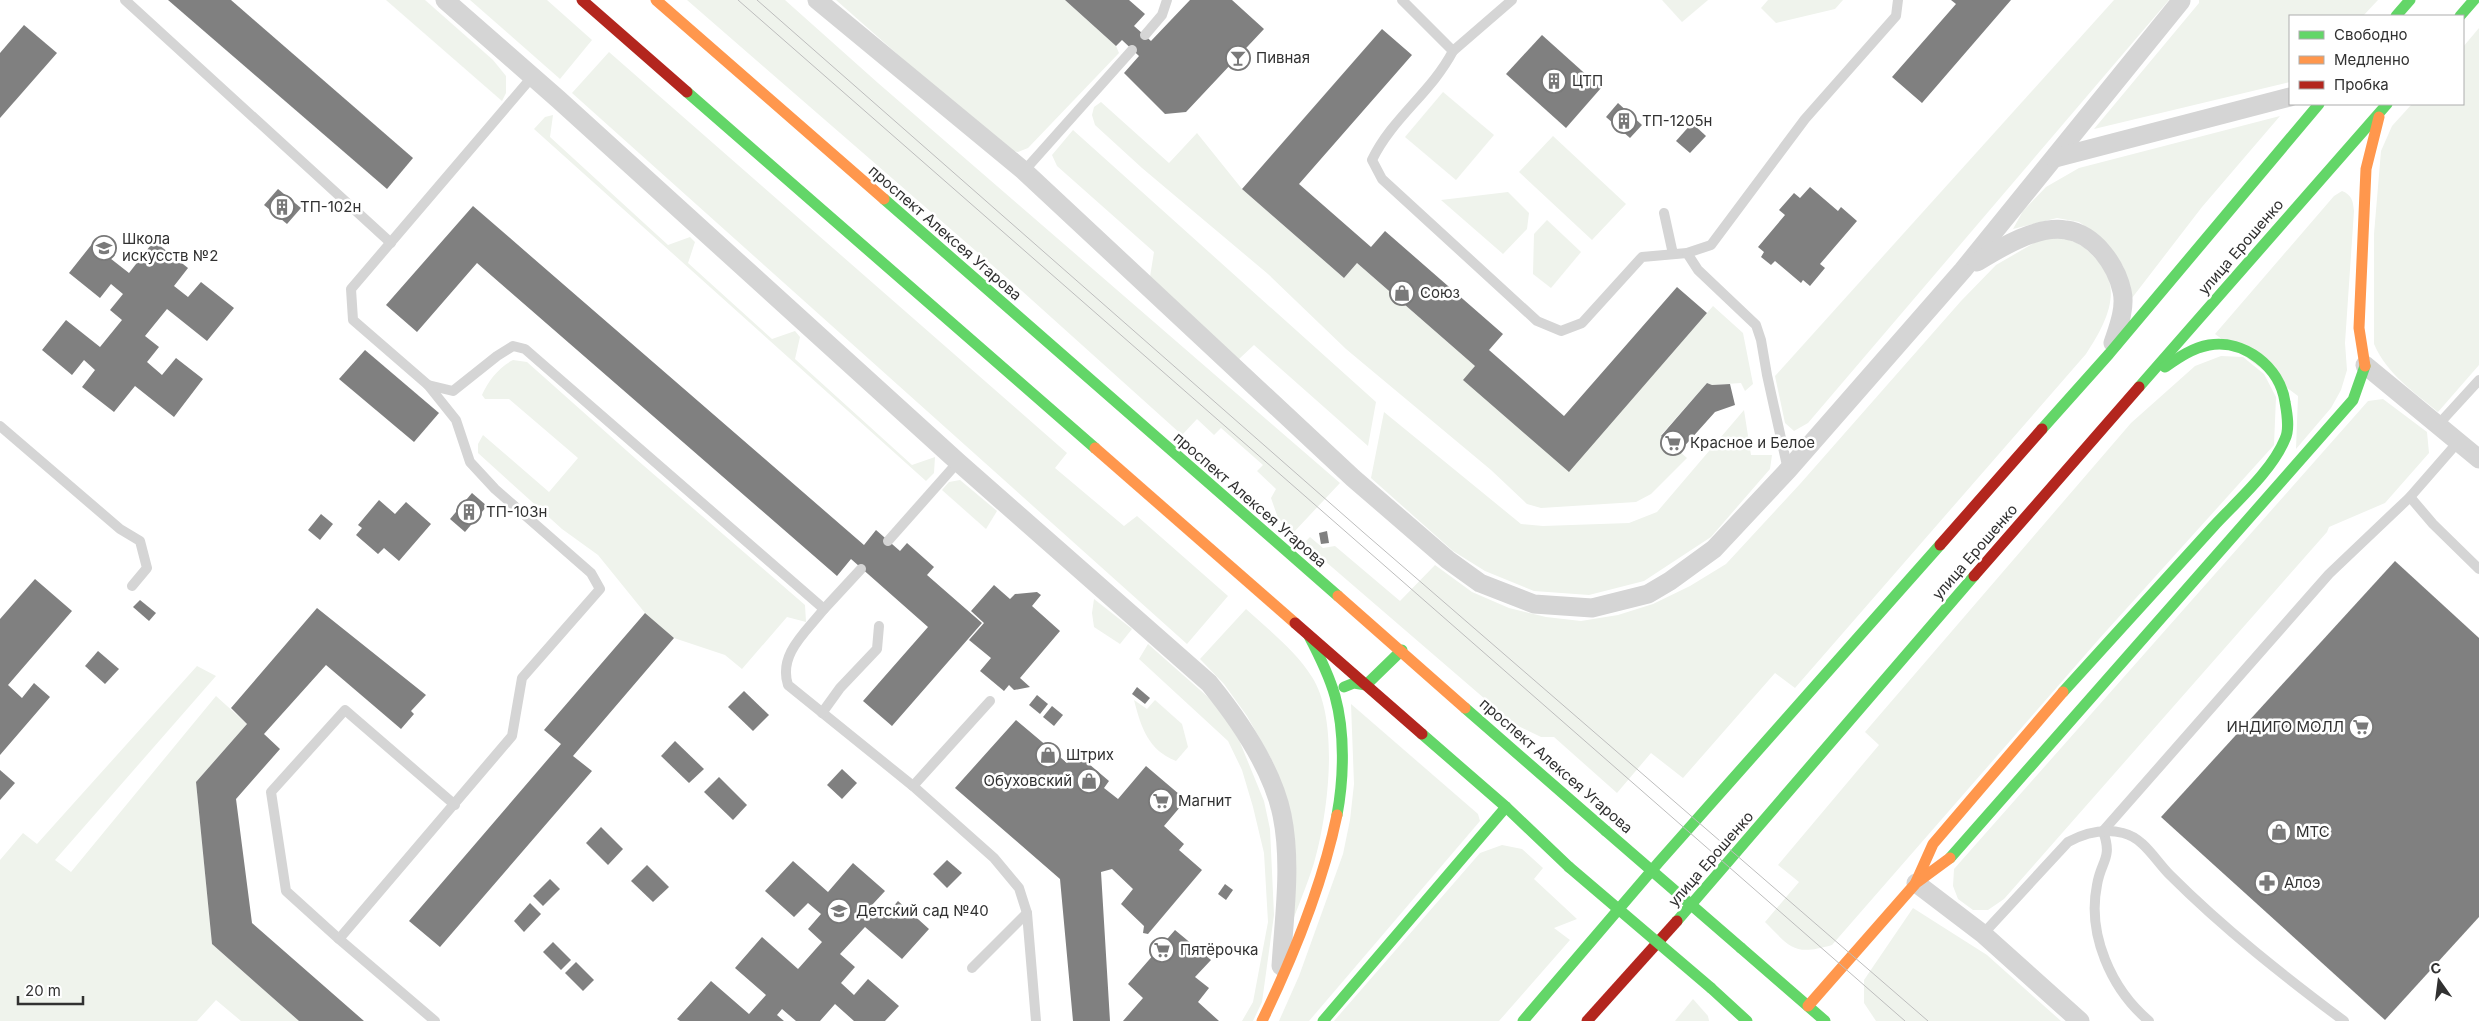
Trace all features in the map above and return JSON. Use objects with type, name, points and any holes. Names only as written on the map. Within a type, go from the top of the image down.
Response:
[{"type":"main road","points":[[582,0],[1506,807],[1569,867],[1747,1021]]},
{"type":"main road","name":"проспект Алексея Угарова","points":[[656,0],[1825,1021]]},
{"type":"main road","points":[[2397,15],[2410,0]]},
{"type":"main road","points":[[2461,15],[2474,0]]},
{"type":"main road","name":"улица Ерошенко","points":[[1523,1021],[1659,862],[2109,354],[2318,105]]},
{"type":"main road","points":[[1808,1006],[1916,883],[1950,857],[2353,400],[2360,385],[2365,364],[2359,328],[2366,169],[2372,139],[2384,106]]},
{"type":"main road","name":"улица Ерошенко","points":[[1587,1021],[1712,882],[1925,631],[2384,106]]},
{"type":"main road","points":[[1916,883],[1933,844],[2027,732],[2239,499],[2265,468],[2286,437],[2286,400],[2275,372],[2246,348],[2216,344],[2188,351],[2144,382]]},
{"type":"main road","points":[[1309,636],[1327,673],[1338,706]]},
{"type":"main road","points":[[1366,685],[1402,650]]},
{"type":"main road","points":[[1262,1021],[1280,985],[1306,918],[1329,847],[1339,803],[1341,761],[1338,706],[1340,693],[1344,687],[1354,683],[1366,685]]},
{"type":"main road","points":[[1323,1021],[1506,807]]},
{"type":"main road","points":[[1725,1002],[1726,1021]]},
{"type":"street","points":[[445,0],[958,462],[1209,683],[1239,721],[1267,774],[1282,814],[1287,870],[1280,985]]},
{"type":"street","points":[[817,0],[1024,172],[1353,478],[1448,560],[1480,583],[1534,604],[1592,608],[1648,594],[1670,581],[1714,549],[1788,470],[1963,270],[2181,0]]},
{"type":"street","points":[[2055,158],[2289,97]]},
{"type":"street","points":[[1963,270],[2001,247],[2037,232],[2066,230],[2089,240],[2109,258],[2122,292],[2121,322],[2109,354]]},
{"type":"street","points":[[2365,364],[2479,460]]},
{"type":"street","points":[[1916,883],[1983,934],[2080,1021]]},
{"type":"lane","points":[[125,0],[392,243]]},
{"type":"lane","points":[[1144,35],[1162,15],[1167,0]]},
{"type":"lane","points":[[1402,0],[1453,51]]},
{"type":"lane","points":[[1512,0],[1453,51],[1441,73],[1382,140],[1372,160],[1382,179],[1537,321],[1560,331],[1582,323],[1642,257],[1687,253],[1711,245],[1805,119],[1896,16],[1898,0]]},
{"type":"lane","points":[[1024,172],[1132,50]]},
{"type":"lane","points":[[339,940],[512,736],[522,678],[600,589],[592,574],[494,489],[470,462],[456,420],[428,385],[353,320],[351,289],[532,77]]},
{"type":"lane","points":[[1664,213],[1673,254]]},
{"type":"lane","points":[[1687,253],[1698,270],[1756,325],[1761,340],[1788,470]]},
{"type":"lane","points":[[428,385],[453,391],[497,356],[513,346],[525,349],[824,610]]},
{"type":"lane","points":[[2437,426],[2479,380]]},
{"type":"lane","points":[[0,426],[120,529],[140,541],[147,568],[132,586]]},
{"type":"lane","points":[[2103,831],[2329,574],[2410,497],[2458,442]]},
{"type":"lane","points":[[888,541],[958,462]]},
{"type":"lane","points":[[2410,497],[2433,524],[2479,569]]},
{"type":"lane","points":[[861,569],[788,654],[784,673],[788,685],[913,786],[994,858],[1019,888],[1027,913],[1036,1021]]},
{"type":"lane","points":[[822,713],[840,688],[877,648],[879,626]]},
{"type":"lane","points":[[913,786],[990,701]]},
{"type":"lane","points":[[435,1021],[339,940],[286,890],[271,792],[345,710],[455,805]]},
{"type":"lane","points":[[2103,831],[2109,848],[2097,885],[2094,920],[2108,970],[2149,1021]]},
{"type":"lane","points":[[1983,934],[2068,842],[2086,833],[2103,831],[2123,833],[2141,841],[2170,875],[2260,956],[2344,1021]]},
{"type":"lane","points":[[972,968],[1027,913]]},
{"type":"shaded area","points":[[386,0],[425,0],[493,60],[506,76],[506,93],[502,101]]},
{"type":"shaded area","points":[[470,0],[547,0],[592,40],[560,79]]},
{"type":"shaded area","points":[[687,0],[785,0],[878,83],[1340,483],[1293,533],[1278,518],[1271,498],[1276,489],[1257,471],[1263,465],[1221,428],[1214,435],[1197,419],[1182,435],[1022,291]]},
{"type":"shaded area","points":[[836,0],[1065,0],[1116,46],[1119,53],[1028,148],[1018,152],[1006,150]]},
{"type":"shaded area","points":[[1662,0],[1708,0],[1682,22]]},
{"type":"shaded area","points":[[1768,0],[1843,0],[1835,9],[1776,23],[1761,8]]},
{"type":"shaded area","points":[[2114,0],[2169,0],[1808,423],[1794,431],[1785,423],[1775,376]]},
{"type":"shaded area","points":[[2199,0],[2378,0],[2364,15],[2289,15],[2289,82],[2094,129],[2199,3]]},
{"type":"shaded area","points":[[2479,28],[2479,365],[2438,412],[2394,373],[2379,355],[2374,344],[2374,234],[2381,151],[2392,126],[2411,105],[2464,105],[2464,46]]},
{"type":"shaded area","points":[[609,52],[1067,453],[1055,468],[1124,526],[1137,516],[1228,596],[1187,644],[572,93]]},
{"type":"shaded area","points":[[1443,92],[1494,135],[1456,180],[1405,137]]},
{"type":"shaded area","points":[[1101,102],[1169,163],[1197,133],[1242,189],[1344,278],[1357,263],[1475,366],[1569,471],[1713,306],[1743,333],[1753,384],[1745,391],[1741,383],[1712,385],[1707,383],[1661,435],[1687,458],[1651,494],[1636,502],[1541,508],[1527,504],[1491,470],[1346,349],[1268,274],[1142,168],[1095,125],[1092,115],[1094,107]]},
{"type":"shaded area","points":[[553,115],[550,137],[668,245],[690,237],[695,242],[688,263],[772,339],[795,331],[800,337],[795,359],[912,465],[935,457],[934,473],[926,481],[534,129],[545,117]]},
{"type":"shaded area","points":[[2280,116],[2202,207],[2132,298],[2123,266],[2098,235],[2079,222],[2057,218],[2013,229],[2023,211],[2046,187],[2079,168]]},
{"type":"shaded area","points":[[1073,130],[1376,402],[1368,446],[1254,345],[1239,359],[1149,283],[1154,252],[1057,166],[1052,155]]},
{"type":"shaded area","points":[[1553,136],[1626,204],[1592,240],[1519,172]]},
{"type":"shaded area","points":[[2342,191],[2348,194],[2351,199],[2354,211],[2345,343],[2347,370],[2341,390],[2331,408],[2296,449],[2298,396],[2215,334],[2334,196]]},
{"type":"shaded area","points":[[1508,192],[1529,213],[1527,229],[1503,254],[1441,200]]},
{"type":"shaded area","points":[[1547,220],[1581,252],[1551,288],[1533,274],[1534,234]]},
{"type":"shaded area","points":[[2062,238],[2078,243],[2089,251],[2105,271],[2110,283],[2111,295],[2105,319],[2086,354],[1795,688],[1775,673],[1683,778],[1651,753],[1617,793],[1554,737],[1541,737],[1514,724],[1304,543],[1310,537],[1323,548],[1335,546],[1400,601],[1435,565],[1472,592],[1509,608],[1546,617],[1581,621],[1618,615],[1653,604],[1690,586],[1726,564],[1800,484],[1961,301],[1996,265],[2041,239]]},
{"type":"shaded area","points":[[2221,356],[2243,357],[2264,374],[2276,397],[2274,445],[2099,639],[1832,945],[1809,950],[1788,944],[1765,922],[1799,882],[1778,865],[1879,745],[1865,732],[2131,423],[2195,366]]},
{"type":"shaded area","points":[[513,360],[527,362],[805,605],[806,622],[787,617],[742,669],[725,655],[674,638],[645,613],[598,555],[562,529],[478,453],[478,444],[483,435],[549,492],[578,458],[509,399],[485,399],[482,395],[494,375]]},
{"type":"shaded area","points":[[2383,399],[2427,432],[2429,453],[2385,503],[2329,527],[2327,532],[2004,899],[1988,910],[1973,910],[1958,899],[1953,886],[1954,869],[2368,401]]},
{"type":"shaded area","points":[[1744,410],[1751,455],[1772,455],[1770,469],[1711,537],[1644,581],[1589,595],[1534,591],[1485,571],[1453,551],[1371,478],[1384,412],[1521,524],[1543,526],[1629,523],[1657,512]]},
{"type":"shaded area","points":[[960,480],[997,511],[986,529],[942,490],[949,482]]},
{"type":"shaded area","points":[[1094,599],[1132,629],[1120,644],[1094,627],[1092,613]]},
{"type":"shaded area","points":[[1246,609],[1282,641],[1306,667],[1321,696],[1326,718],[1329,768],[1324,820],[1314,863],[1289,931],[1287,802],[1273,762],[1247,716],[1224,684],[1200,659]]},
{"type":"shaded area","points":[[1148,644],[1217,705],[1239,740],[1264,801],[1270,829],[1274,915],[1262,1002],[1253,1021],[1242,1021],[1253,1002],[1268,922],[1264,853],[1253,807],[1242,770],[1228,741],[1139,659]]},
{"type":"shaded area","points":[[197,666],[216,676],[55,860],[71,872],[216,696],[247,724],[196,782],[212,944],[299,1021],[241,1021],[216,1000],[197,1021],[0,1021],[0,860],[23,833],[37,844]]},
{"type":"shaded area","points":[[1134,700],[1147,709],[1155,700],[1182,724],[1188,747],[1176,761],[1166,756],[1152,744],[1143,728]]},
{"type":"shaded area","points":[[1351,704],[1478,814],[1480,821],[1309,1021],[1279,1021],[1299,976],[1343,854],[1350,820],[1354,784]]},
{"type":"shaded area","points":[[1502,845],[1522,849],[1543,868],[1534,879],[1577,919],[1554,928],[1570,940],[1499,1021],[1334,1021],[1480,853]]},
{"type":"shaded area","points":[[1913,908],[1987,955],[2061,1021],[1876,1021],[1864,1003],[1864,980]]},
{"type":"shaded area","points":[[1693,999],[1708,1016],[1709,1021],[1675,1021]]},
{"type":"building","points":[[168,0],[231,0],[413,158],[387,189]]},
{"type":"building","points":[[1065,0],[1129,0],[1145,14],[1134,26],[1151,41],[1190,0],[1232,0],[1264,29],[1186,112],[1165,114],[1124,73],[1139,56],[1122,40],[1116,46]]},
{"type":"building","points":[[1951,0],[2011,0],[1922,103],[1892,77],[1956,4]]},
{"type":"building","points":[[24,25],[57,53],[0,118],[0,53]]},
{"type":"building","points":[[1382,29],[1412,55],[1299,184],[1371,247],[1385,231],[1503,334],[1489,350],[1564,416],[1677,287],[1707,313],[1569,472],[1463,380],[1475,366],[1357,263],[1344,278],[1242,189]]},
{"type":"building","name":"ЦТП","points":[[1542,35],[1601,88],[1566,128],[1506,74]]},
{"type":"building","name":"ТП-1205н","points":[[1618,103],[1642,125],[1630,138],[1606,117]]},
{"type":"building","points":[[1692,123],[1706,136],[1690,153],[1676,141]]},
{"type":"building","points":[[1810,187],[1838,211],[1841,207],[1857,221],[1820,264],[1825,268],[1810,286],[1803,280],[1801,283],[1775,261],[1771,265],[1761,257],[1764,252],[1758,247],[1785,215],[1779,210],[1794,193],[1800,198]]},
{"type":"building","name":"ТП-102н","points":[[278,189],[301,208],[287,224],[264,205]]},
{"type":"building","points":[[473,206],[864,545],[876,530],[900,551],[907,543],[934,567],[927,575],[982,623],[892,726],[863,701],[928,627],[851,559],[837,576],[477,263],[417,332],[386,305]]},
{"type":"building","points":[[154,241],[188,268],[174,286],[188,297],[201,282],[234,308],[207,341],[167,309],[145,336],[159,347],[147,362],[162,375],[176,358],[203,379],[174,417],[135,386],[114,412],[82,387],[95,370],[84,360],[72,375],[42,350],[66,320],[100,347],[122,320],[110,310],[123,294],[111,284],[100,298],[69,273],[92,244],[129,273]]},
{"type":"building","points":[[365,350],[439,413],[414,442],[339,379]]},
{"type":"building","points":[[1707,383],[1712,385],[1730,384],[1735,405],[1715,412],[1681,450],[1661,436]]},
{"type":"building","name":"ТП-103н","points":[[472,493],[487,506],[465,532],[450,519]]},
{"type":"building","points":[[379,500],[395,514],[406,502],[431,524],[399,561],[384,548],[378,554],[356,535],[362,528],[358,525]]},
{"type":"building","points":[[321,514],[333,524],[320,540],[308,530]]},
{"type":"building","points":[[1327,531],[1329,543],[1321,544],[1319,533]]},
{"type":"building","name":"ИНДИГО МОЛЛ","points":[[2395,561],[2479,638],[2479,917],[2385,1020],[2161,817]]},
{"type":"building","points":[[35,579],[72,611],[8,685],[22,698],[34,683],[50,697],[0,755],[0,619]]},
{"type":"building","points":[[994,585],[1010,599],[1015,594],[1037,592],[1041,595],[1032,606],[1060,631],[1020,678],[1030,687],[1014,690],[1009,685],[1004,691],[980,671],[991,658],[969,640],[984,623],[971,611]]},
{"type":"building","points":[[140,600],[156,613],[149,621],[133,607]]},
{"type":"building","points":[[317,608],[426,695],[411,711],[414,714],[401,729],[326,665],[264,734],[280,749],[236,799],[252,923],[364,1021],[299,1021],[212,944],[196,782],[247,724],[231,708]]},
{"type":"building","points":[[645,613],[674,638],[573,756],[592,771],[440,947],[409,921],[561,744],[544,730]]},
{"type":"building","points":[[98,651],[119,669],[105,684],[85,666]]},
{"type":"building","points":[[1137,687],[1150,698],[1145,704],[1132,694]]},
{"type":"building","points":[[744,691],[769,715],[753,731],[728,707]]},
{"type":"building","points":[[1037,695],[1048,704],[1040,714],[1029,705]]},
{"type":"building","points":[[1052,706],[1063,715],[1054,726],[1043,717]]},
{"type":"building","points":[[1016,720],[1067,763],[1076,753],[1109,781],[1104,788],[1118,799],[1146,766],[1186,800],[1164,826],[1184,844],[1179,850],[1202,870],[1148,934],[1143,933],[1144,926],[1121,904],[1133,889],[1112,869],[1101,872],[1110,1021],[1073,1021],[1060,879],[955,788]]},
{"type":"building","points":[[675,741],[704,769],[689,783],[661,756]]},
{"type":"building","points":[[842,769],[857,783],[842,799],[827,785]]},
{"type":"building","points":[[0,770],[15,783],[0,800]]},
{"type":"building","points":[[719,777],[747,805],[733,820],[704,792]]},
{"type":"building","points":[[601,827],[623,849],[608,865],[586,843]]},
{"type":"building","points":[[947,860],[962,873],[947,888],[933,874]]},
{"type":"building","points":[[793,861],[828,892],[853,863],[885,891],[872,905],[885,916],[898,901],[929,929],[902,959],[865,927],[840,954],[855,967],[841,983],[854,995],[868,979],[899,1006],[885,1021],[854,1021],[835,1004],[820,1021],[796,1021],[782,1009],[777,1015],[784,1021],[680,1021],[677,1019],[711,981],[749,1014],[766,995],[735,968],[762,937],[798,969],[822,942],[808,929],[821,914],[808,903],[794,917],[765,891]]},
{"type":"building","points":[[647,865],[669,887],[653,902],[631,881]]},
{"type":"building","points":[[550,879],[560,889],[543,906],[533,896]]},
{"type":"building","points":[[1225,884],[1233,890],[1226,900],[1218,894]]},
{"type":"building","points":[[530,903],[541,914],[524,932],[514,921]]},
{"type":"building","points":[[1175,930],[1211,960],[1195,977],[1209,988],[1198,1002],[1219,1021],[1123,1021],[1143,998],[1128,984]]},
{"type":"building","points":[[553,942],[571,960],[561,970],[543,952]]},
{"type":"building","points":[[576,962],[594,980],[583,991],[565,973]]},
{"type":"tram line","points":[[738,0],[1905,1021]]},
{"type":"tram line","points":[[757,0],[1363,532],[1928,1021]]},
{"type":"traffic: fast","points":[[2397,15],[2410,0]]},
{"type":"traffic: fast","points":[[2461,15],[2474,0]]},
{"type":"traffic: fast","points":[[687,92],[1095,448]]},
{"type":"traffic: fast","points":[[2042,429],[2109,354],[2318,105]]},
{"type":"traffic: fast","points":[[2139,387],[2386,105]]},
{"type":"traffic: fast","points":[[884,199],[1338,596]]},
{"type":"traffic: fast","points":[[2063,692],[2213,527],[2253,486],[2272,463],[2287,435],[2287,416],[2282,389],[2268,367],[2247,351],[2235,346],[2222,344],[2203,346],[2165,367]]},
{"type":"traffic: fast","points":[[1950,858],[2353,400],[2365,366]]},
{"type":"traffic: fast","points":[[1523,1021],[1659,862],[1940,545]]},
{"type":"traffic: fast","points":[[1677,921],[1974,576]]},
{"type":"traffic: fast","points":[[1309,636],[1330,680],[1341,725],[1341,786],[1337,815]]},
{"type":"traffic: fast","points":[[1344,687],[1354,683],[1366,685],[1402,650]]},
{"type":"traffic: fast","points":[[1465,708],[1606,831]]},
{"type":"traffic: fast","points":[[1422,734],[1506,807],[1569,867]]},
{"type":"traffic: fast","points":[[1323,1021],[1506,807]]},
{"type":"traffic: fast","points":[[1606,831],[1741,948]]},
{"type":"traffic: fast","points":[[1569,867],[1711,988]]},
{"type":"traffic: fast","points":[[1741,948],[1825,1021]]},
{"type":"traffic: fast","points":[[1711,988],[1747,1021]]},
{"type":"traffic: slow","points":[[656,0],[884,199]]},
{"type":"traffic: slow","points":[[2365,366],[2359,328],[2366,169],[2379,117]]},
{"type":"traffic: slow","points":[[1095,448],[1295,623]]},
{"type":"traffic: slow","points":[[1338,596],[1465,708]]},
{"type":"traffic: slow","points":[[1916,882],[1933,844],[2063,692]]},
{"type":"traffic: slow","points":[[1262,1021],[1306,920],[1331,842],[1337,815]]},
{"type":"traffic: slow","points":[[1808,1006],[1916,883],[1950,858]]},
{"type":"traffic: jam","points":[[582,0],[687,92]]},
{"type":"traffic: jam","points":[[1974,576],[2139,387]]},
{"type":"traffic: jam","points":[[1940,545],[2042,429]]},
{"type":"traffic: jam","points":[[1295,623],[1422,734]]},
{"type":"traffic: jam","points":[[1587,1021],[1677,921]]},
{"type":"place","name":"Пивная","points":[[1238,58]]},
{"type":"place","name":"ЦТП","points":[[1554,81]]},
{"type":"place","name":"ТП-1205н","points":[[1624,121]]},
{"type":"place","name":"ТП-102н","points":[[282,207]]},
{"type":"place","name":"Школа искусств №2","points":[[104,248]]},
{"type":"place","name":"Союз","points":[[1402,293]]},
{"type":"place","name":"Красное и Белое","points":[[1673,443]]},
{"type":"place","name":"ТП-103н","points":[[469,512]]},
{"type":"place","name":"ИНДИГО МОЛЛ","points":[[2361,727]]},
{"type":"place","name":"Штрих","points":[[1048,755]]},
{"type":"place","name":"Обуховский","points":[[1089,781]]},
{"type":"place","name":"Магнит","points":[[1161,801]]},
{"type":"place","name":"МТС","points":[[2279,832]]},
{"type":"place","name":"Алоэ","points":[[2267,883]]},
{"type":"place","name":"Детский сад №40","points":[[839,911]]},
{"type":"place","name":"Пятёрочка","points":[[1162,950]]}]
